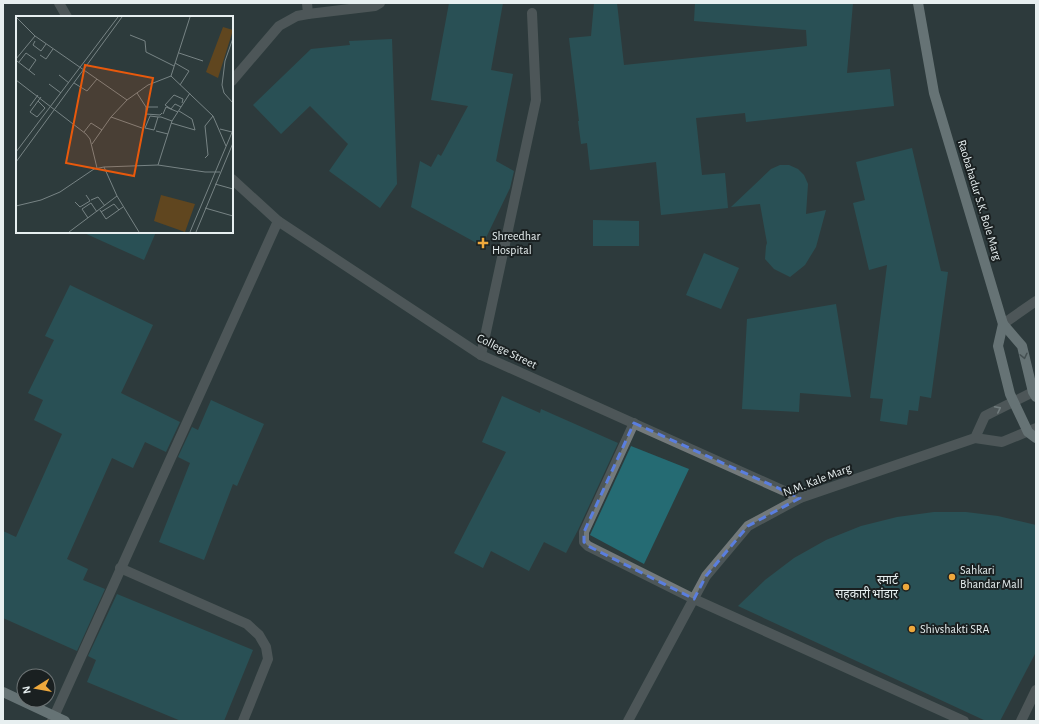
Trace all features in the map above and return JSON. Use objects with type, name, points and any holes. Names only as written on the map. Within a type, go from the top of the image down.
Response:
[{"type":"main road","name":"Raobahadur S.K. Bole Marg","points":[[918,3],[934,93],[1003,324],[1022,346],[1034,394]]},
{"type":"main road","points":[[1003,324],[998,346],[1010,394],[1033,432]]},
{"type":"main road","points":[[3,692],[53,718],[65,721]]},
{"type":"street","points":[[59,3],[66,16]]},
{"type":"street","points":[[307,3],[308,14]]},
{"type":"street","points":[[233,80],[279,26],[297,16],[374,6],[380,3]]},
{"type":"street","points":[[481,355],[536,100],[532,13]]},
{"type":"street","name":"College Street","points":[[233,180],[278,221],[481,355],[800,498]]},
{"type":"street","points":[[53,718],[278,221]]},
{"type":"street","points":[[1003,324],[1036,301]]},
{"type":"street","points":[[1033,432],[1002,442],[975,438],[985,416],[1014,401],[1034,394]]},
{"type":"street","points":[[634,423],[584,532],[584,542],[588,546],[694,599],[964,721]]},
{"type":"street","name":"N.M. Kale Marg","points":[[628,721],[706,576],[748,526],[800,498],[975,438]]},
{"type":"street","points":[[120,568],[247,624],[259,635],[266,647],[268,659],[243,721]]},
{"type":"street","points":[[1021,721],[1036,690]]},
{"type":"highlighted area","points":[[634,423],[800,498],[748,526],[706,576],[694,599],[588,546],[584,542],[584,532]]},
{"type":"building","points":[[449,3],[503,3],[491,70],[513,74],[496,161],[514,171],[510,188],[482,246],[411,207],[420,161],[431,167],[438,154],[441,156],[468,106],[431,100]]},
{"type":"building","points":[[594,3],[617,3],[624,65],[807,46],[806,30],[694,21],[695,3],[853,3],[847,73],[890,69],[894,106],[746,122],[745,113],[696,118],[702,175],[725,173],[728,208],[661,215],[656,162],[590,170],[587,143],[581,144],[569,38],[591,36]]},
{"type":"building","points":[[392,39],[397,184],[380,208],[329,171],[348,144],[310,106],[281,134],[253,105],[311,49],[350,45],[349,41]]},
{"type":"building","points":[[912,148],[941,271],[948,272],[931,398],[920,396],[918,411],[909,410],[907,425],[880,421],[883,399],[870,398],[887,265],[869,270],[853,203],[865,200],[856,162]]},
{"type":"building","points":[[780,165],[789,165],[798,169],[804,175],[808,184],[806,214],[826,210],[816,247],[805,265],[790,277],[774,269],[765,259],[767,243],[760,204],[731,207],[771,169]]},
{"type":"building","points":[[593,220],[639,221],[639,246],[593,246]]},
{"type":"building","points":[[84,233],[156,233],[144,260]]},
{"type":"building","points":[[704,253],[739,268],[721,309],[686,295]]},
{"type":"building","points":[[70,285],[153,325],[121,393],[180,422],[166,452],[145,442],[133,468],[112,458],[67,559],[88,569],[83,580],[105,589],[77,651],[3,618],[3,531],[16,537],[62,434],[34,420],[43,400],[28,393],[54,340],[45,336]]},
{"type":"building","points":[[836,304],[851,397],[800,393],[799,412],[742,409],[747,319]]},
{"type":"building","points":[[502,396],[540,413],[541,409],[618,443],[566,553],[544,542],[529,571],[491,551],[483,568],[454,553],[506,452],[482,442]]},
{"type":"building","points":[[211,400],[264,424],[237,486],[233,484],[204,560],[159,542],[190,463],[178,457],[192,427],[198,430]]},
{"type":"building","points":[[631,446],[689,469],[644,564],[590,535]]},
{"type":"building","name":"Shivshakti SRA","points":[[934,512],[966,512],[998,516],[1036,525],[1036,652],[1000,721],[986,721],[738,606],[765,580],[794,558],[826,540],[861,526],[897,517]]},
{"type":"building","points":[[117,594],[253,650],[224,721],[181,721],[87,682],[96,660],[88,656]]},
{"type":"place","name":"Shreedhar Hospital","points":[[483,243]]},
{"type":"place","name":"Sahkari Bhandar Mall","points":[[952,577]]},
{"type":"place","name":"स्मार्ट सहकारी भांडार","points":[[906,587]]},
{"type":"place","name":"Shivshakti SRA","points":[[912,629]]}]
